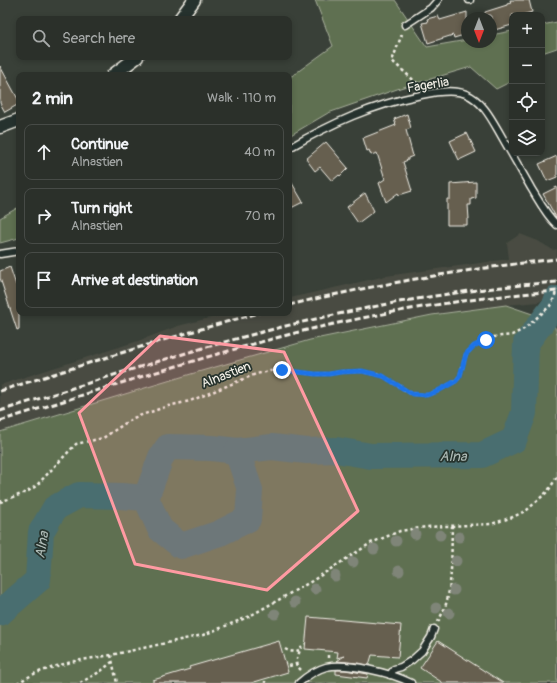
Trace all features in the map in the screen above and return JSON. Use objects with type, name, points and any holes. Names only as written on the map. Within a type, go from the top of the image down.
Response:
[{"type":"street","points":[[182,16],[194,0]]},
{"type":"street","points":[[117,72],[134,60]]},
{"type":"street","points":[[0,127],[16,121]]},
{"type":"lane","points":[[405,25],[431,8],[438,0]]},
{"type":"lane","name":"Fagerlia","points":[[292,146],[312,134],[373,108],[428,94],[443,92],[466,94],[474,98],[485,109],[546,213],[557,225]]},
{"type":"lane","points":[[0,254],[16,251]]},
{"type":"lane","points":[[390,675],[394,669],[401,667],[412,660],[422,651],[434,630]]},
{"type":"lane","points":[[299,683],[314,671],[328,667],[341,666],[390,675],[404,679],[411,683]]},
{"type":"path","points":[[405,25],[392,61],[428,94]]},
{"type":"path","name":"Alnastien","points":[[0,502],[27,492],[36,486],[76,444],[103,438],[133,418],[168,406],[190,401],[256,374],[282,370],[315,374],[362,371],[383,376],[412,394],[427,395],[436,392],[456,381],[460,376],[466,354],[474,346],[493,337],[512,335],[524,329],[550,306],[557,290]]},
{"type":"path","points":[[17,683],[36,673],[57,666],[203,634],[248,618],[312,582],[371,543],[400,531],[426,527],[491,524],[512,517],[527,510],[548,491],[557,477]]},
{"type":"path","points":[[434,630],[446,605],[450,588],[452,526]]},
{"type":"path","points":[[289,666],[296,664],[300,650],[305,644]]},
{"type":"path","points":[[285,649],[293,652],[300,650]]},
{"type":"path","points":[[111,655],[117,683]]},
{"type":"path","points":[[80,683],[101,671],[112,662]]},
{"type":"highlighted area","points":[[160,336],[284,352],[358,511],[267,590],[135,564],[79,413]]},
{"type":"shaded area","points":[[520,234],[538,241],[553,250],[557,249],[557,296],[546,297],[539,302],[432,315],[310,340],[191,374],[0,432],[0,385],[138,341],[178,326],[217,316],[292,316],[292,297],[386,276],[509,259],[507,243]]},
{"type":"green space","points":[[315,0],[395,0],[427,47],[461,41],[461,48],[497,48],[497,34],[509,32],[509,82],[496,89],[471,67],[400,88],[328,113],[292,134],[292,76],[333,46]]},
{"type":"green space","points":[[557,22],[557,48],[545,52],[545,48],[545,24]]},
{"type":"green space","points":[[16,209],[16,239],[0,243],[0,218]]},
{"type":"green space","points":[[506,305],[553,321],[557,334],[557,683],[0,683],[0,432],[191,374],[310,340],[432,315]]},
{"type":"building","points":[[510,0],[529,0],[532,12],[509,12],[509,26],[497,29],[497,12],[485,12],[511,3]]},
{"type":"building","points":[[461,14],[461,36],[454,38],[453,35],[428,43],[422,23],[428,22],[427,19],[438,16],[440,20]]},
{"type":"building","points":[[0,66],[16,95],[16,106],[5,112],[0,103]]},
{"type":"building","points":[[407,114],[411,128],[406,130],[413,156],[403,162],[412,191],[399,195],[398,193],[386,202],[379,183],[385,179],[377,153],[371,155],[369,150],[367,151],[363,138],[396,125],[394,119]]},
{"type":"building","points":[[467,133],[476,152],[459,160],[450,141]]},
{"type":"building","points":[[326,142],[348,168],[332,181],[320,167],[315,171],[306,159]]},
{"type":"building","points":[[557,156],[557,177],[547,181],[539,164]]},
{"type":"building","points":[[476,182],[476,198],[471,199],[471,205],[468,205],[469,219],[467,219],[467,225],[447,225],[447,199],[450,199],[450,184]]},
{"type":"building","points":[[292,183],[303,202],[292,208]]},
{"type":"building","points":[[557,187],[557,219],[543,194]]},
{"type":"building","points":[[365,193],[374,211],[358,223],[347,207]]},
{"type":"building","points":[[10,267],[16,285],[16,316],[19,316],[19,329],[17,330],[0,278],[0,271]]},
{"type":"building","points":[[308,617],[401,625],[398,657],[372,655],[369,665],[337,661],[344,656],[337,658],[338,652],[305,649]]},
{"type":"building","points":[[279,641],[288,672],[251,683],[153,683],[153,680],[190,669],[189,667]]},
{"type":"building","points":[[438,641],[503,683],[443,683],[420,668]]},
{"type":"building","points":[[336,670],[368,674],[367,678],[336,674]]},
{"type":"waterway","name":"Alna","points":[[0,613],[38,580],[41,532],[55,508],[79,495],[146,498],[160,529],[181,546],[220,533],[248,519],[250,490],[237,451],[272,447],[307,451],[336,450],[371,456],[482,455],[514,440],[524,413],[526,343],[555,305],[557,299]]},
{"type":"waterway","name":"Alna","points":[[146,498],[161,457],[168,447],[212,448],[237,451]]},
{"type":"railway","points":[[292,304],[355,290],[422,278],[490,267],[557,259]]},
{"type":"railway","points":[[0,411],[191,352],[268,330],[369,308],[431,297],[494,288],[557,282]]},
{"type":"railway","points":[[0,421],[191,362],[307,330],[369,317],[463,301],[557,291]]},
{"type":"railway","points":[[0,391],[161,341],[248,316]]},
{"type":"route","points":[[282,370],[315,374],[362,371],[383,376],[412,394],[427,395],[436,392],[456,381],[460,376],[466,354],[474,346],[486,340]]}]
